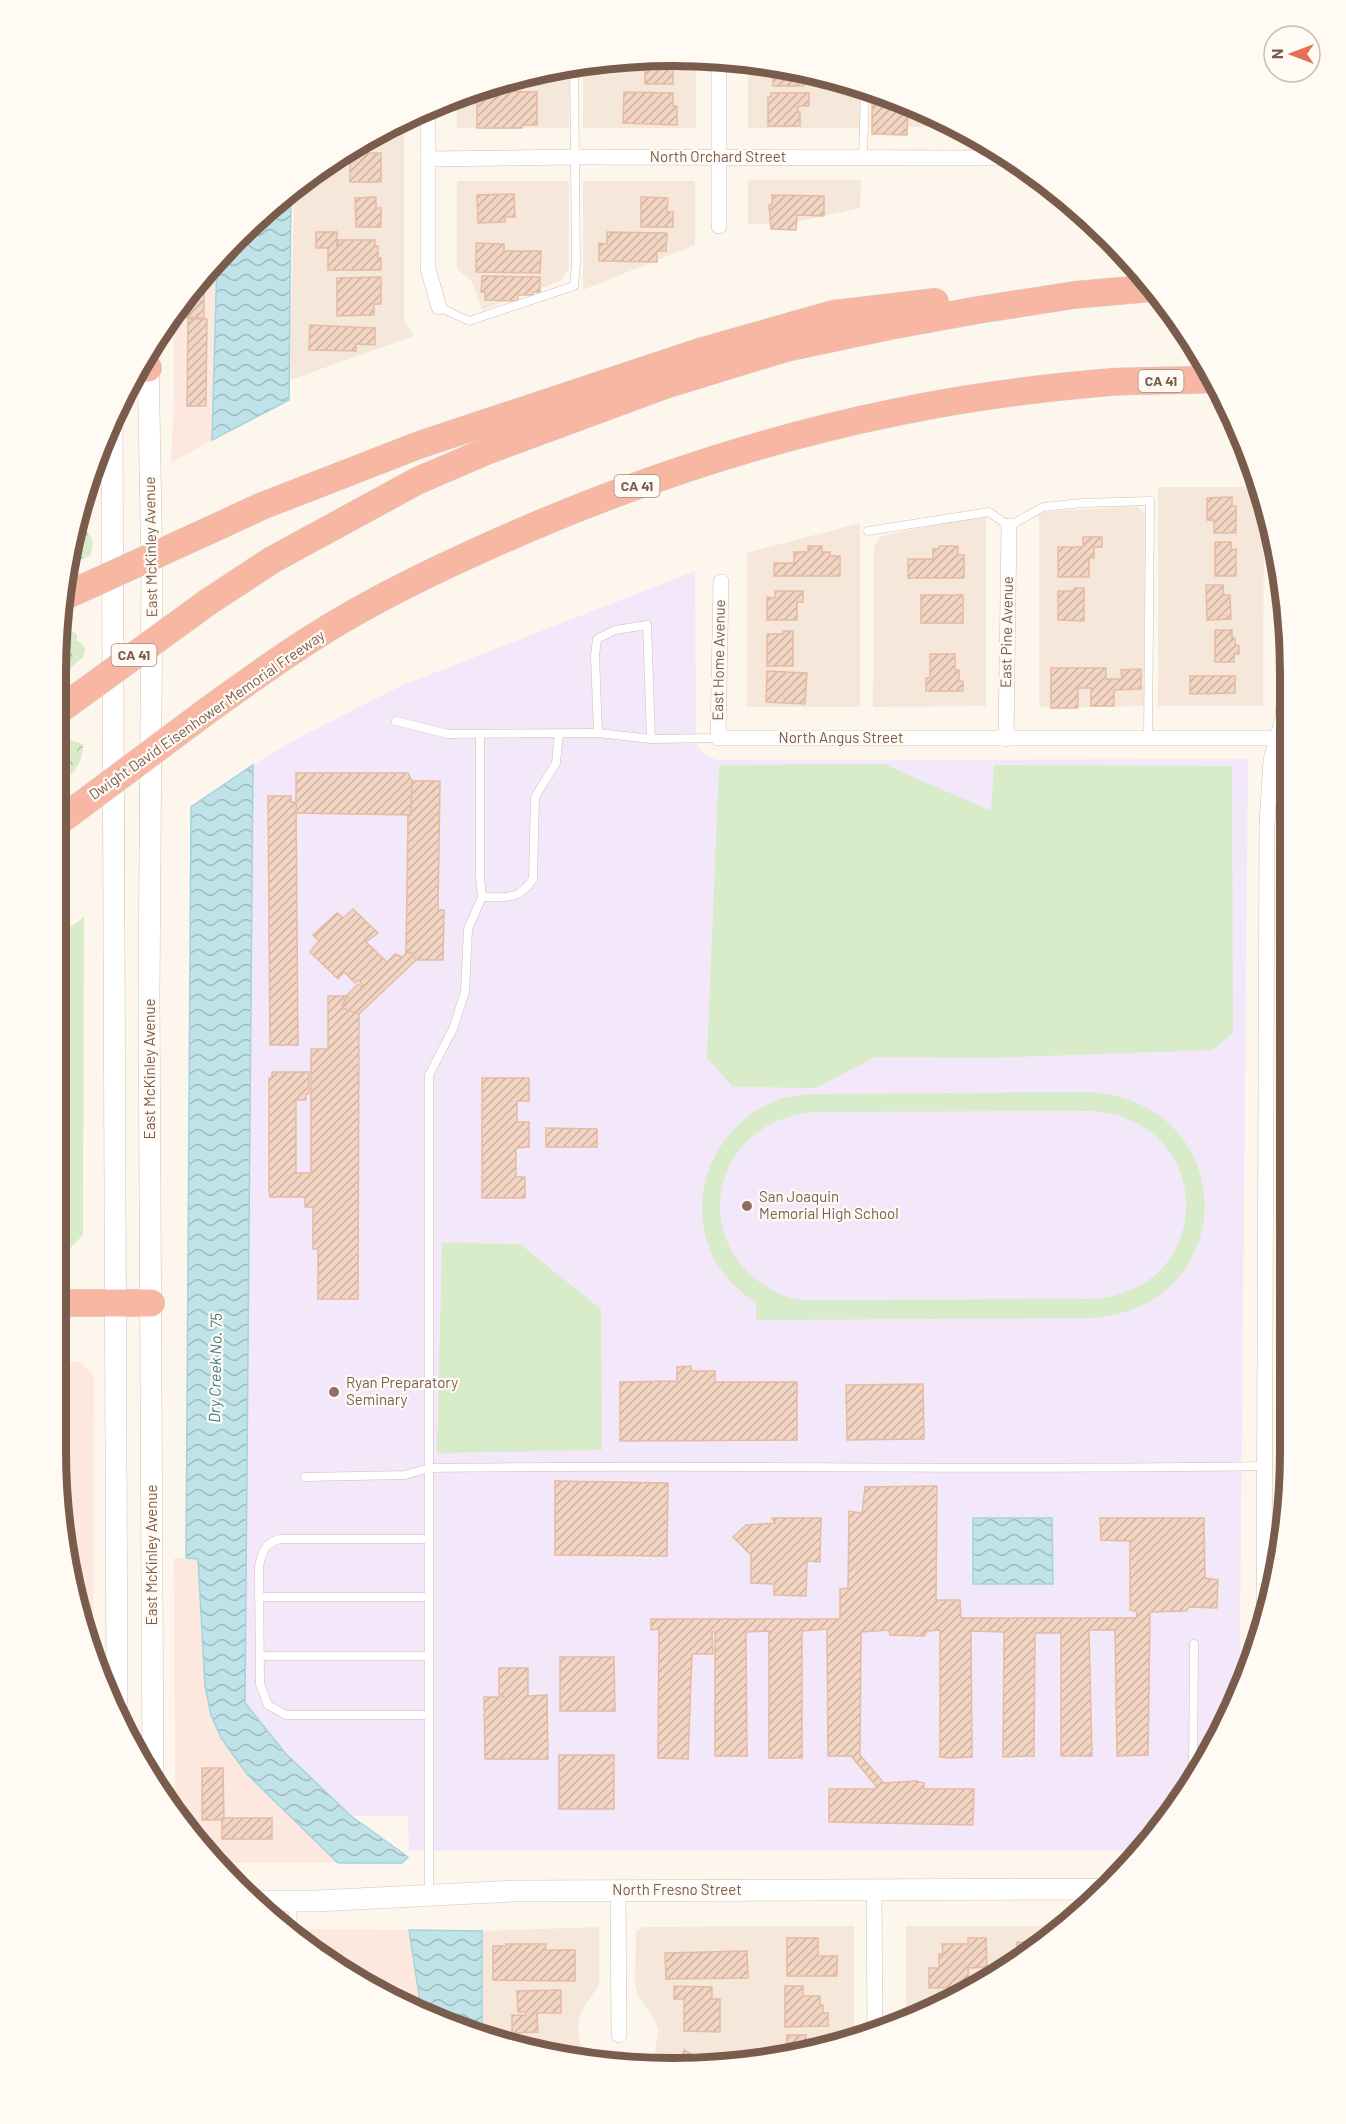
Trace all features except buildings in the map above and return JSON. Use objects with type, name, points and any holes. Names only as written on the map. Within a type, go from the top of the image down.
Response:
[{"type":"highway","name":"CA 41","points":[[66,705],[208,602],[272,560],[417,481],[489,450],[665,385],[798,346],[978,310],[1074,295],[1143,289]]},
{"type":"highway","points":[[71,593],[262,506],[419,445],[699,352],[833,314],[975,297],[1074,295]]},
{"type":"highway","name":"Dwight David Eisenhower Memorial Freeway","points":[[66,816],[207,711],[315,636],[426,574],[521,531],[600,499],[710,461],[794,436],[874,417],[980,398],[1112,382],[1204,379]]},
{"type":"highway","points":[[66,1303],[151,1303]]},
{"type":"main road","name":"East McKinley Avenue","points":[[146,371],[152,575],[152,856],[149,995],[153,1764]]},
{"type":"main road","points":[[112,441],[117,1693]]},
{"type":"main road","name":"North Fresno Street","points":[[267,1901],[427,1894],[618,1890],[1092,1889]]},
{"type":"street","points":[[719,68],[719,226]]},
{"type":"street","points":[[428,118],[428,269],[439,307]]},
{"type":"street","name":"North Orchard Street","points":[[428,159],[863,156],[994,158]]},
{"type":"street","name":"East Pine Avenue","points":[[1006,739],[1009,526]]},
{"type":"street","name":"East Home Avenue","points":[[718,738],[721,582]]},
{"type":"street","name":"North Angus Street","points":[[718,738],[1280,739]]},
{"type":"street","points":[[1264,1586],[1268,824],[1271,760],[1280,744]]},
{"type":"street","points":[[618,1890],[619,2035]]},
{"type":"street","points":[[874,1891],[875,2023]]},
{"type":"lane","points":[[439,307],[469,321],[574,286],[576,264],[574,75]]},
{"type":"lane","points":[[863,156],[865,97]]},
{"type":"lane","points":[[868,531],[989,512],[1009,526],[1043,507],[1082,503],[1150,501],[1148,739]]},
{"type":"lane","points":[[598,733],[595,656],[597,639],[615,630],[647,625],[651,739]]},
{"type":"lane","name":"North Angus Street","points":[[396,721],[448,734],[598,733],[651,739],[718,738]]},
{"type":"lane","points":[[482,897],[514,897],[526,889],[533,879],[535,797],[556,764],[559,733]]},
{"type":"lane","points":[[427,1894],[429,1075],[453,1029],[465,992],[468,929],[482,897],[480,734]]},
{"type":"lane","points":[[305,1477],[405,1475],[429,1468],[595,1466],[890,1468],[1264,1466]]},
{"type":"lane","points":[[429,1539],[306,1538],[272,1541],[261,1555],[259,1568],[260,1684],[268,1705],[286,1715],[429,1715]]},
{"type":"lane","points":[[259,1597],[429,1597]]},
{"type":"lane","points":[[1193,1764],[1194,1644]]},
{"type":"lane","points":[[260,1656],[429,1656]]},
{"type":"lane","points":[[292,1924],[293,1901]]},
{"type":"shaded area","points":[[633,67],[696,67],[696,128],[583,128],[583,73]]},
{"type":"shaded area","points":[[748,71],[791,78],[861,96],[861,128],[748,128]]},
{"type":"shaded area","points":[[570,75],[569,128],[457,128],[457,106],[516,87]]},
{"type":"shaded area","points":[[874,100],[937,127],[874,127]]},
{"type":"shaded area","points":[[404,130],[404,313],[405,323],[414,336],[290,380],[294,199],[336,168]]},
{"type":"shaded area","points":[[748,180],[861,180],[860,208],[788,224],[748,224]]},
{"type":"shaded area","points":[[457,181],[569,181],[569,268],[560,281],[482,310],[472,282],[457,269]]},
{"type":"shaded area","points":[[583,181],[695,181],[695,245],[583,290]]},
{"type":"shaded area","points":[[217,273],[212,440],[171,463],[174,327]]},
{"type":"shaded area","points":[[1158,487],[1251,487],[1264,537],[1263,706],[1158,706]]},
{"type":"shaded area","points":[[1136,506],[1145,514],[1144,706],[1051,708],[1039,706],[1039,512]]},
{"type":"shaded area","points":[[986,514],[986,706],[873,707],[874,546],[882,536]]},
{"type":"shaded area","points":[[860,523],[860,707],[747,707],[747,553]]},
{"type":"shaded area","name":"San Joaquin Memorial High School","points":[[695,571],[696,743],[709,757],[718,760],[1248,759],[1239,1670],[1199,1754],[1155,1821],[1129,1851],[409,1851],[408,1816],[351,1816],[286,1754],[245,1703],[253,765],[298,738],[403,685]]},
{"type":"shaded area","points":[[66,1362],[80,1362],[94,1375],[93,1629],[78,1569],[67,1491]]},
{"type":"shaded area","points":[[174,1558],[198,1559],[205,1686],[211,1715],[247,1774],[338,1863],[228,1863],[191,1821],[175,1798]]},
{"type":"shaded area","points":[[854,1926],[854,2030],[752,2053],[713,2057],[650,2057],[655,2051],[658,2030],[655,2021],[638,1995],[635,1983],[636,1932],[643,1927]]},
{"type":"shaded area","points":[[906,1926],[1051,1926],[976,1977],[906,2012]]},
{"type":"shaded area","points":[[599,1927],[599,1985],[579,2018],[578,2029],[583,2051],[482,2027],[482,1931]]},
{"type":"shaded area","points":[[299,1929],[409,1930],[420,2002],[369,1977]]},
{"type":"green space","points":[[84,530],[88,532],[93,541],[91,555],[77,561]]},
{"type":"green space","points":[[68,622],[71,623],[71,630],[77,634],[77,642],[83,644],[85,649],[83,658],[67,673]]},
{"type":"green space","points":[[70,740],[83,744],[78,766],[66,778],[66,744]]},
{"type":"green space","points":[[884,764],[991,811],[994,765],[1232,766],[1233,1033],[1213,1050],[988,1058],[875,1057],[816,1088],[733,1087],[707,1058],[719,765]]},
{"type":"green space","points":[[84,917],[83,1235],[70,1248],[66,1248],[66,930]]},
{"type":"green space","points":[[1092,1092],[1141,1105],[1177,1131],[1198,1166],[1205,1206],[1198,1245],[1177,1280],[1142,1306],[1093,1318],[756,1320],[756,1303],[725,1275],[717,1264],[707,1241],[702,1217],[703,1194],[709,1171],[719,1149],[733,1130],[751,1114],[773,1102],[793,1096]],"holes":[[[1092,1111],[1133,1122],[1163,1143],[1180,1173],[1186,1205],[1180,1238],[1163,1267],[1134,1289],[1093,1299],[798,1300],[762,1283],[737,1259],[723,1230],[720,1198],[728,1168],[747,1142],[775,1122],[814,1112]]]},
{"type":"green space","points":[[442,1243],[520,1244],[601,1309],[602,1450],[437,1453]]},
{"type":"water","points":[[291,201],[289,400],[212,440],[217,273],[244,244]]},
{"type":"water","name":"Dry Creek No. 75","points":[[253,765],[245,1703],[286,1754],[351,1816],[408,1857],[402,1863],[338,1863],[247,1774],[221,1738],[211,1715],[205,1686],[198,1559],[186,1558],[191,807]]},
{"type":"water","points":[[973,1518],[1052,1518],[1053,1584],[973,1584]]},
{"type":"water","points":[[409,1930],[482,1931],[482,2027],[420,2002]]},
{"type":"place","name":"San Joaquin Memorial High School","points":[[747,1206]]},
{"type":"place","name":"Ryan Preparatory Seminary","points":[[334,1392]]}]
